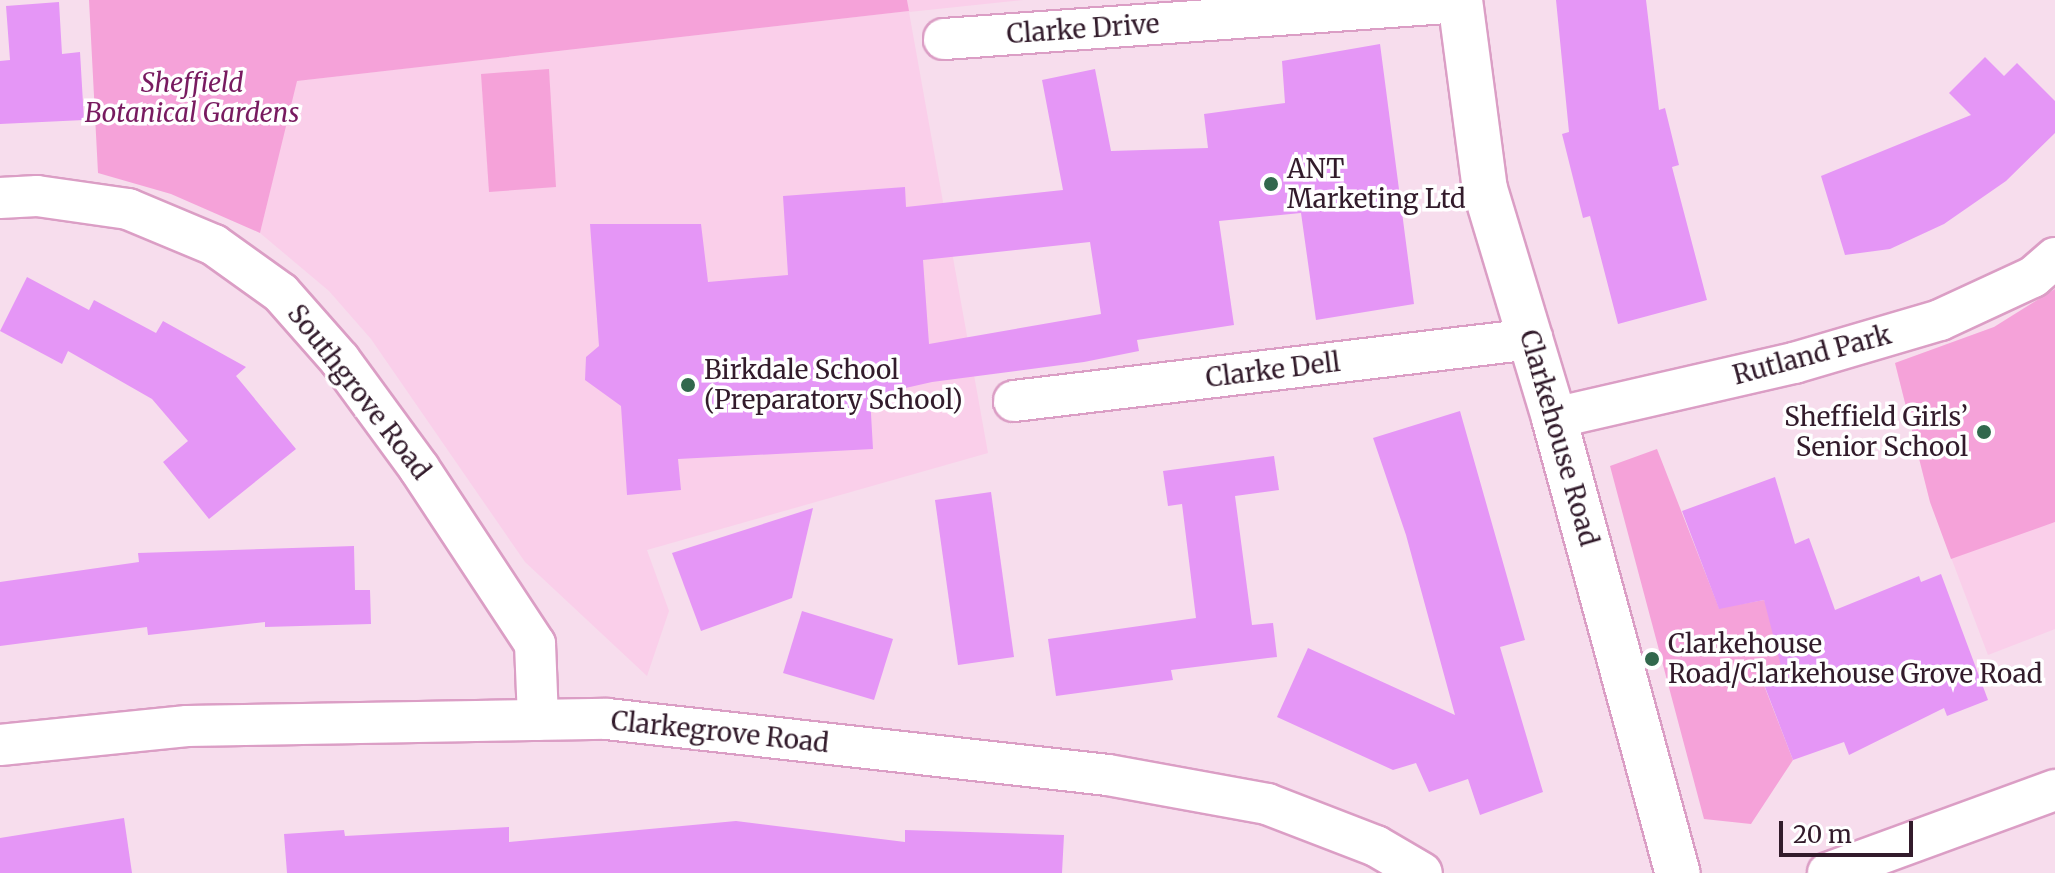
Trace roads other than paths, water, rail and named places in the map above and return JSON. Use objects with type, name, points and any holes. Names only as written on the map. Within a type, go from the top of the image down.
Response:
[{"type":"main road","name":"Clarkehouse Road","points":[[1460,1],[1485,189],[1532,339],[1678,873]]},
{"type":"street","name":"Clarke Drive","points":[[944,39],[1460,1]]},
{"type":"street","name":"Southgrove Road","points":[[0,198],[37,196],[128,209],[214,245],[281,293],[340,360],[419,468],[535,644],[538,720]]},
{"type":"street","name":"Rutland Park","points":[[1554,418],[1794,363],[1940,320],[2033,277],[2055,258]]},
{"type":"street","name":"Clarke Dell","points":[[1014,401],[1532,339]]},
{"type":"street","name":"Clarkegrove Road","points":[[0,745],[187,726],[607,719],[1108,775],[1267,804],[1376,846],[1422,873]]},
{"type":"street","points":[[1828,873],[2055,790]]},
{"type":"place","name":"ANT Marketing Ltd","points":[[1271,184]]},
{"type":"place","name":"Birkdale School (Preparatory School)","points":[[688,385]]},
{"type":"place","name":"Sheffield Girls’ Senior School","points":[[1984,432]]},
{"type":"place","name":"Clarkehouse Road/Clarkehouse Grove Road","points":[[1652,659]]},
{"type":"park label","name":"Sheffield Botanical Gardens","points":[[192,98]]}]
